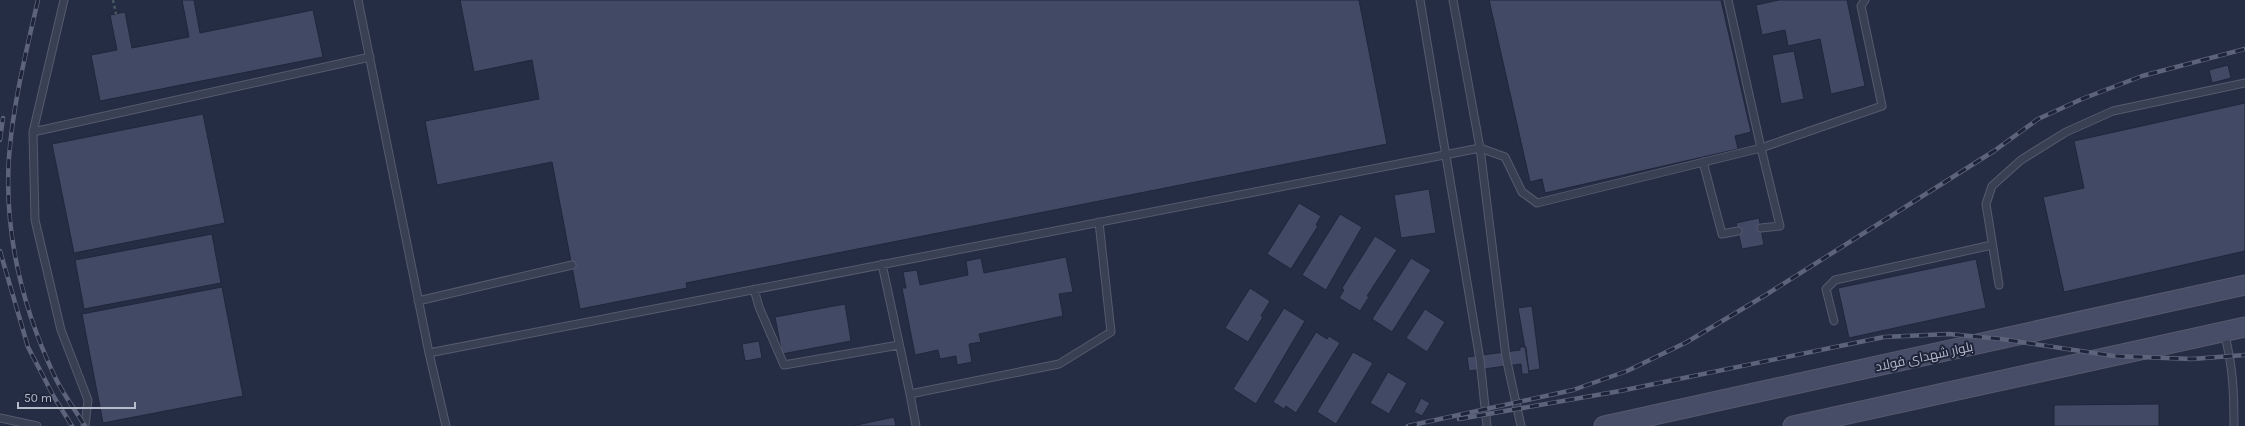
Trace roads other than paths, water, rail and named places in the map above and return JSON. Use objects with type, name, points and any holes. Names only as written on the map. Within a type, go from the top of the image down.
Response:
[{"type":"street","name":"بلوار شهدای فولاد","points":[[1604,426],[2245,285]]},
{"type":"street","points":[[1793,426],[2245,327]]},
{"type":"lane","points":[[64,0],[33,132],[35,220],[61,330],[88,400],[85,426]]},
{"type":"lane","points":[[358,0],[418,301],[446,426]]},
{"type":"lane","points":[[1420,0],[1480,360],[1487,426]]},
{"type":"lane","points":[[1453,0],[1480,148],[1506,357],[1521,426]]},
{"type":"lane","points":[[1728,0],[1780,226],[1761,228]]},
{"type":"lane","points":[[429,353],[1480,148],[1505,157],[1522,192],[1537,204],[1761,148],[1882,106],[1862,6],[1866,0]]},
{"type":"lane","points":[[33,132],[370,57]]},
{"type":"lane","points":[[1999,285],[1986,204],[1992,186],[2021,160],[2066,132],[2113,111],[2245,83]]},
{"type":"lane","points":[[1703,162],[1722,234],[1738,232]]},
{"type":"lane","points":[[910,394],[1059,364],[1111,332],[1099,222]]},
{"type":"lane","points":[[1834,321],[1826,289],[1834,280],[1992,245]]},
{"type":"lane","points":[[882,264],[916,426]]},
{"type":"lane","points":[[418,301],[572,265]]},
{"type":"lane","points":[[754,289],[759,307],[784,366],[899,345]]},
{"type":"lane","points":[[2224,332],[2231,356],[2234,390],[2234,426]]},
{"type":"lane","points":[[0,418],[37,426]]},
{"type":"railway","points":[[38,0],[20,78],[11,137],[8,185],[13,242],[25,298],[44,351],[65,396],[85,426]]},
{"type":"railway","points":[[1408,426],[1573,390],[1627,371],[1687,342],[1764,296],[1994,151],[2038,119],[2082,99],[2142,76],[2245,49]]},
{"type":"railway","points":[[0,140],[3,118]]},
{"type":"railway","points":[[0,251],[28,347],[54,397],[72,426]]},
{"type":"railway","points":[[1459,419],[1620,391],[1884,337],[1949,334],[2001,339],[2114,356],[2192,359],[2245,355]]}]
